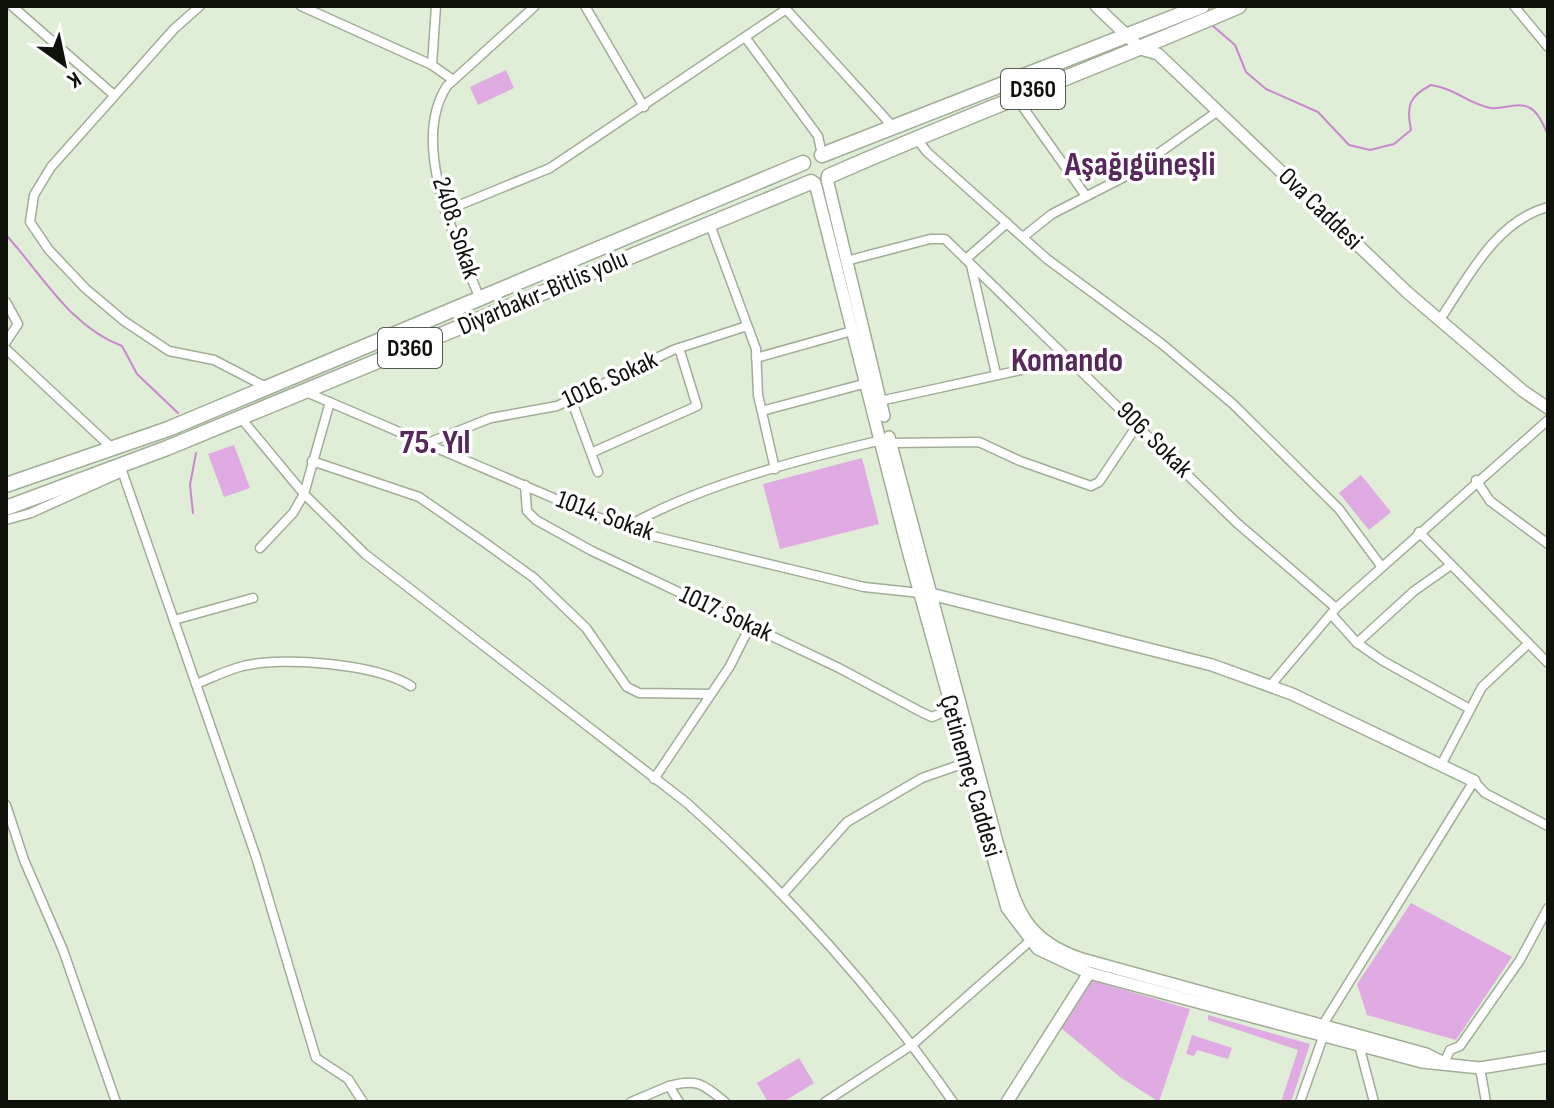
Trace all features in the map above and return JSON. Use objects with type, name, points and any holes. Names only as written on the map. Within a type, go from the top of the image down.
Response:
[{"type":"highway","name":"D360","points":[[822,155],[895,129],[1202,6]]},
{"type":"highway","name":"Diyarbakır-Bitlis yolu","points":[[6,508],[121,469],[709,222],[820,180],[1015,96],[1141,49],[1239,6]]},
{"type":"highway","points":[[822,155],[831,164],[820,180],[802,173],[803,163],[810,156],[822,155]]},
{"type":"highway","name":"Diyarbakır-Bitlis yolu","points":[[6,485],[168,429],[803,163]]},
{"type":"main road","name":"Ova Caddesi","points":[[1096,6],[1141,49],[1158,54],[1408,293],[1523,391],[1548,408]]},
{"type":"main road","name":"Çetinemeç Caddesi","points":[[820,180],[846,261],[880,401],[886,441]]},
{"type":"main road","name":"Çetinemeç Caddesi","points":[[820,180],[852,331],[886,441],[925,593],[997,842],[1017,906],[1028,927],[1058,951],[1422,1062],[1480,1068],[1548,1057]]},
{"type":"main road","name":"Çetinemeç Caddesi","points":[[925,593],[965,763],[1007,908],[1030,941],[1049,955],[1089,973],[1426,1054],[1444,1063]]},
{"type":"main road","points":[[925,593],[1212,665],[1270,686],[1474,781]]},
{"type":"main road","points":[[1007,1102],[1089,973]]},
{"type":"street","points":[[12,6],[114,95]]},
{"type":"street","points":[[200,6],[114,95],[51,167],[34,195],[30,222],[49,250],[86,289],[124,321],[152,336],[169,351],[214,360],[266,387]]},
{"type":"street","points":[[301,6],[432,65],[453,80]]},
{"type":"street","points":[[432,65],[436,6]]},
{"type":"street","name":"2408. Sokak","points":[[480,299],[435,178],[435,124],[439,99],[453,80],[535,6]]},
{"type":"street","points":[[585,6],[644,107]]},
{"type":"street","points":[[1515,6],[1548,47]]},
{"type":"street","points":[[445,211],[550,168],[644,107],[784,8],[895,129]]},
{"type":"street","points":[[745,37],[818,136],[822,155]]},
{"type":"street","points":[[1015,96],[1086,196]]},
{"type":"street","points":[[1023,237],[1052,214],[1128,175],[1218,111]]},
{"type":"street","points":[[916,138],[927,152],[1023,237],[1162,344],[1276,444],[1339,509],[1381,566]]},
{"type":"street","points":[[1441,318],[1478,262],[1503,232],[1521,215],[1548,207]]},
{"type":"street","points":[[709,222],[756,358],[762,411],[775,469]]},
{"type":"street","points":[[996,374],[968,261],[1007,223]]},
{"type":"street","name":"906. Sokak","points":[[846,261],[930,239],[945,239],[1237,523],[1334,611],[1357,643],[1470,709]]},
{"type":"street","points":[[6,302],[18,324],[6,342]]},
{"type":"street","name":"1016. Sokak","points":[[425,444],[491,418],[557,406],[679,348],[747,326]]},
{"type":"street","points":[[756,358],[852,331]]},
{"type":"street","points":[[593,452],[697,406],[679,348]]},
{"type":"street","points":[[6,349],[112,448]]},
{"type":"street","points":[[880,401],[1071,359]]},
{"type":"street","points":[[762,411],[867,383]]},
{"type":"street","name":"1014. Sokak","points":[[305,392],[625,528],[864,587],[925,593]]},
{"type":"street","points":[[571,399],[598,472]]},
{"type":"street","points":[[260,548],[293,513],[304,494],[330,402]]},
{"type":"street","points":[[240,417],[304,494],[365,554],[727,839],[783,894],[912,1045],[953,1102]]},
{"type":"street","points":[[1270,686],[1334,611],[1381,566],[1548,420]]},
{"type":"street","points":[[625,528],[645,516],[775,469],[886,441],[979,442],[1020,461],[1091,486],[1099,482],[1138,424]]},
{"type":"street","points":[[312,461],[419,497],[497,551],[534,578],[586,628],[627,687],[639,693],[711,694]]},
{"type":"street","points":[[6,520],[31,513],[121,469],[256,857],[316,1058],[348,1079],[363,1102]]},
{"type":"street","points":[[1476,480],[1490,501],[1548,544]]},
{"type":"street","name":"1017. Sokak","points":[[525,485],[527,511],[536,520],[592,551],[932,717],[951,709]]},
{"type":"street","points":[[1419,532],[1548,663]]},
{"type":"street","points":[[1357,643],[1414,591],[1451,565]]},
{"type":"street","points":[[174,620],[253,598]]},
{"type":"street","points":[[654,779],[711,694],[750,626]]},
{"type":"street","points":[[1441,765],[1482,687],[1528,644]]},
{"type":"street","points":[[196,684],[244,666],[281,663],[372,673],[411,686]]},
{"type":"street","points":[[783,894],[847,822],[922,778],[965,763]]},
{"type":"street","points":[[1300,1102],[1322,1031],[1474,781],[1485,793],[1548,826]]},
{"type":"street","points":[[6,805],[24,860],[63,950],[116,1102]]},
{"type":"street","points":[[1444,1063],[1450,1050],[1460,1046],[1520,960],[1548,908]]},
{"type":"street","points":[[825,1102],[912,1045],[982,979],[1030,941]]},
{"type":"street","points":[[1359,1045],[1374,1102]]},
{"type":"street","points":[[1480,1068],[1486,1102]]},
{"type":"street","points":[[631,1102],[689,1081],[705,1086],[725,1102]]},
{"type":"street","points":[[669,1086],[679,1102]]},
{"type":"shaded area","points":[[506,70],[514,88],[478,105],[470,87]]},
{"type":"shaded area","points":[[234,445],[250,488],[224,497],[208,454]]},
{"type":"shaded area","points":[[862,458],[879,524],[780,549],[763,484]]},
{"type":"shaded area","points":[[1361,475],[1391,512],[1369,530],[1339,493]]},
{"type":"shaded area","points":[[1411,903],[1512,957],[1456,1040],[1367,1015],[1357,984]]},
{"type":"shaded area","points":[[1090,980],[1190,1009],[1159,1102],[1120,1077],[1061,1028]]},
{"type":"shaded area","points":[[1208,1015],[1310,1044],[1291,1102],[1281,1102],[1298,1050],[1208,1020]]},
{"type":"shaded area","points":[[1192,1035],[1232,1048],[1228,1059],[1197,1050],[1194,1056],[1186,1054]]},
{"type":"shaded area","points":[[799,1058],[814,1083],[783,1102],[768,1102],[757,1083]]},
{"type":"waterway","points":[[1213,26],[1235,45],[1246,72],[1266,89],[1318,112],[1349,145],[1370,150],[1394,144],[1411,130],[1409,108],[1414,98],[1431,85],[1491,108],[1520,105],[1530,108],[1539,116],[1548,135]]},
{"type":"waterway","points":[[6,235],[72,313],[87,326],[122,346],[137,374],[178,413]]},
{"type":"waterway","points":[[193,513],[190,485],[196,453]]},
{"type":"district","name":"Aşağıgüneşli","points":[[1140,164]]},
{"type":"district","name":"Komando","points":[[1067,360]]},
{"type":"district","name":"75. Yıl","points":[[435,442]]}]
